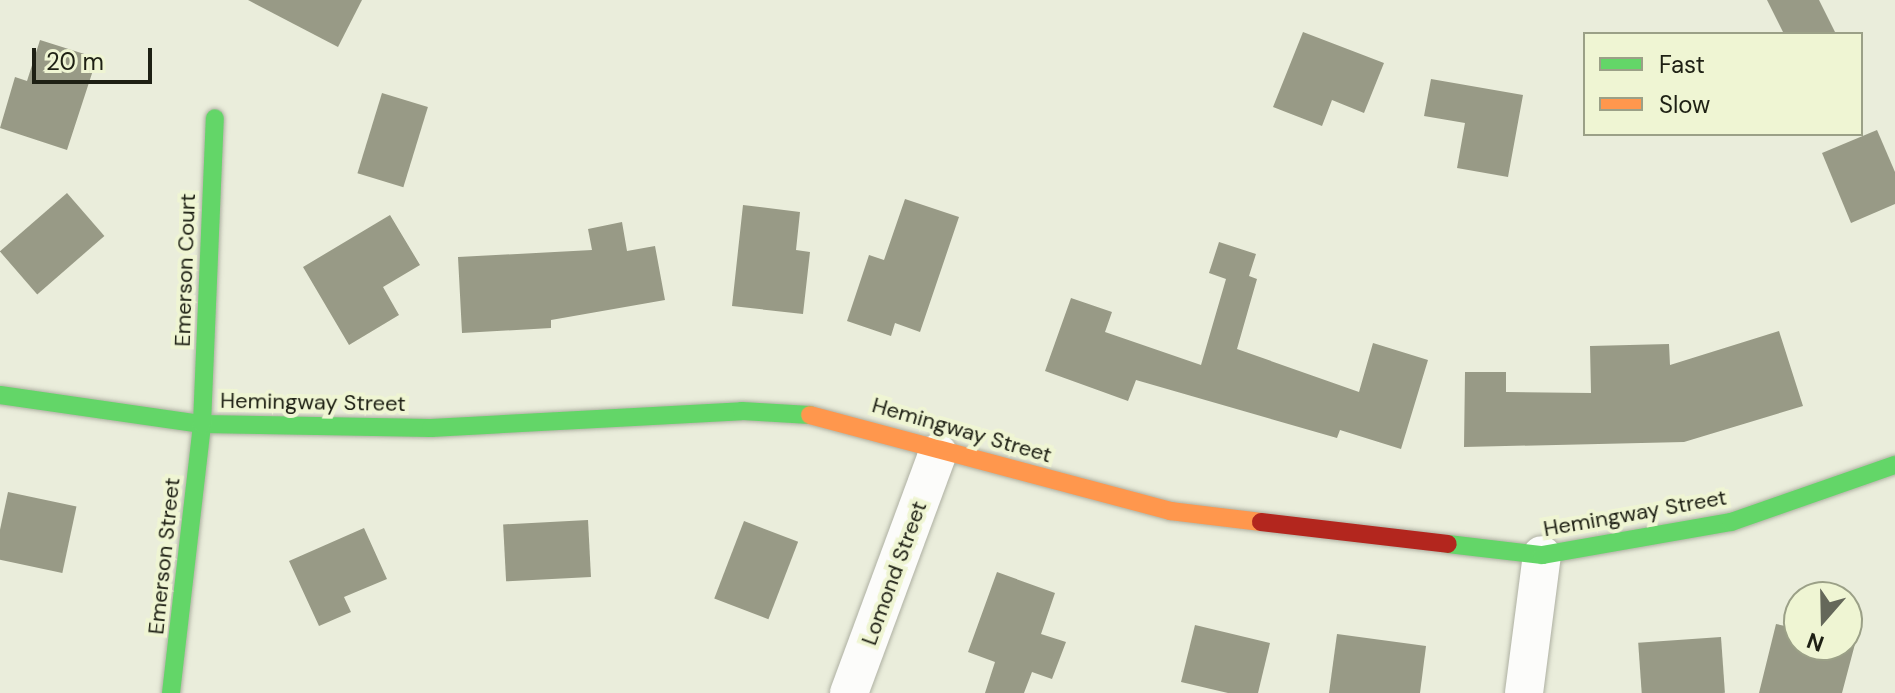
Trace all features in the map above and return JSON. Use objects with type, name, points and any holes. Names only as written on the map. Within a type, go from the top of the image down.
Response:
[{"type":"street","name":"Emerson Court","points":[[202,424],[215,118]]},
{"type":"street","name":"Hemingway Street","points":[[0,395],[202,424],[431,428],[742,411],[851,423],[938,453],[1170,511],[1542,555],[1731,522],[1895,465]]},
{"type":"street","name":"Emerson Street","points":[[171,693],[202,424]]},
{"type":"street","name":"Lomond Street","points":[[849,693],[938,453]]},
{"type":"street","points":[[1524,693],[1542,555]]},
{"type":"building","points":[[248,0],[362,0],[338,47]]},
{"type":"building","points":[[1767,0],[1819,0],[1835,32],[1783,32]]},
{"type":"building","points":[[1303,32],[1384,63],[1364,113],[1332,100],[1322,126],[1273,107]]},
{"type":"building","points":[[40,40],[97,58],[67,150],[0,128],[15,77],[27,81]]},
{"type":"building","points":[[1431,79],[1523,95],[1508,177],[1457,168],[1465,123],[1424,116]]},
{"type":"building","points":[[382,93],[428,107],[403,187],[357,173]]},
{"type":"building","points":[[1877,130],[1895,172],[1895,204],[1851,223],[1822,153]]},
{"type":"building","points":[[67,193],[104,236],[37,294],[0,251]]},
{"type":"building","points":[[905,199],[959,217],[920,332],[895,323],[891,336],[847,321],[869,255],[884,260]]},
{"type":"building","points":[[743,205],[800,212],[796,250],[810,252],[803,314],[732,306]]},
{"type":"building","points":[[390,215],[420,265],[383,287],[399,315],[349,345],[303,267]]},
{"type":"building","points":[[622,222],[627,251],[655,246],[665,300],[551,320],[551,328],[462,333],[458,257],[592,250],[588,229]]},
{"type":"building","points":[[1219,242],[1256,254],[1249,276],[1257,279],[1237,349],[1359,392],[1373,343],[1428,360],[1401,449],[1340,430],[1337,438],[1136,380],[1128,401],[1045,371],[1071,298],[1112,312],[1105,332],[1201,365],[1226,279],[1209,273]]},
{"type":"building","points":[[1779,331],[1803,406],[1684,442],[1464,447],[1465,372],[1506,372],[1506,392],[1591,393],[1590,346],[1669,344],[1670,365]]},
{"type":"building","points":[[8,492],[76,507],[62,573],[0,560],[0,530]]},
{"type":"building","points":[[588,520],[591,577],[506,581],[503,524]]},
{"type":"building","points":[[744,521],[798,542],[768,619],[714,598]]},
{"type":"building","points":[[364,528],[387,579],[344,597],[351,612],[319,626],[289,561]]},
{"type":"building","points":[[997,572],[1055,593],[1041,634],[1066,642],[1052,679],[1032,672],[1024,693],[985,693],[995,662],[968,652]]},
{"type":"building","points":[[1776,624],[1783,626],[1783,661],[1850,661],[1842,693],[1759,693]]},
{"type":"building","points":[[1195,625],[1270,643],[1258,693],[1228,693],[1181,682]]},
{"type":"building","points":[[1337,634],[1426,646],[1420,693],[1329,693]]},
{"type":"building","points":[[1721,637],[1725,693],[1642,693],[1638,643]]},
{"type":"traffic: fast","points":[[171,693],[202,424],[215,118]]},
{"type":"traffic: fast","points":[[0,395],[202,424],[431,428],[742,411],[810,415]]},
{"type":"traffic: fast","points":[[1448,544],[1542,555],[1731,522],[1895,465]]},
{"type":"traffic: slow","points":[[810,415],[1170,511],[1261,522]]},
{"type":"traffic: jam","points":[[1261,522],[1448,544]]}]
